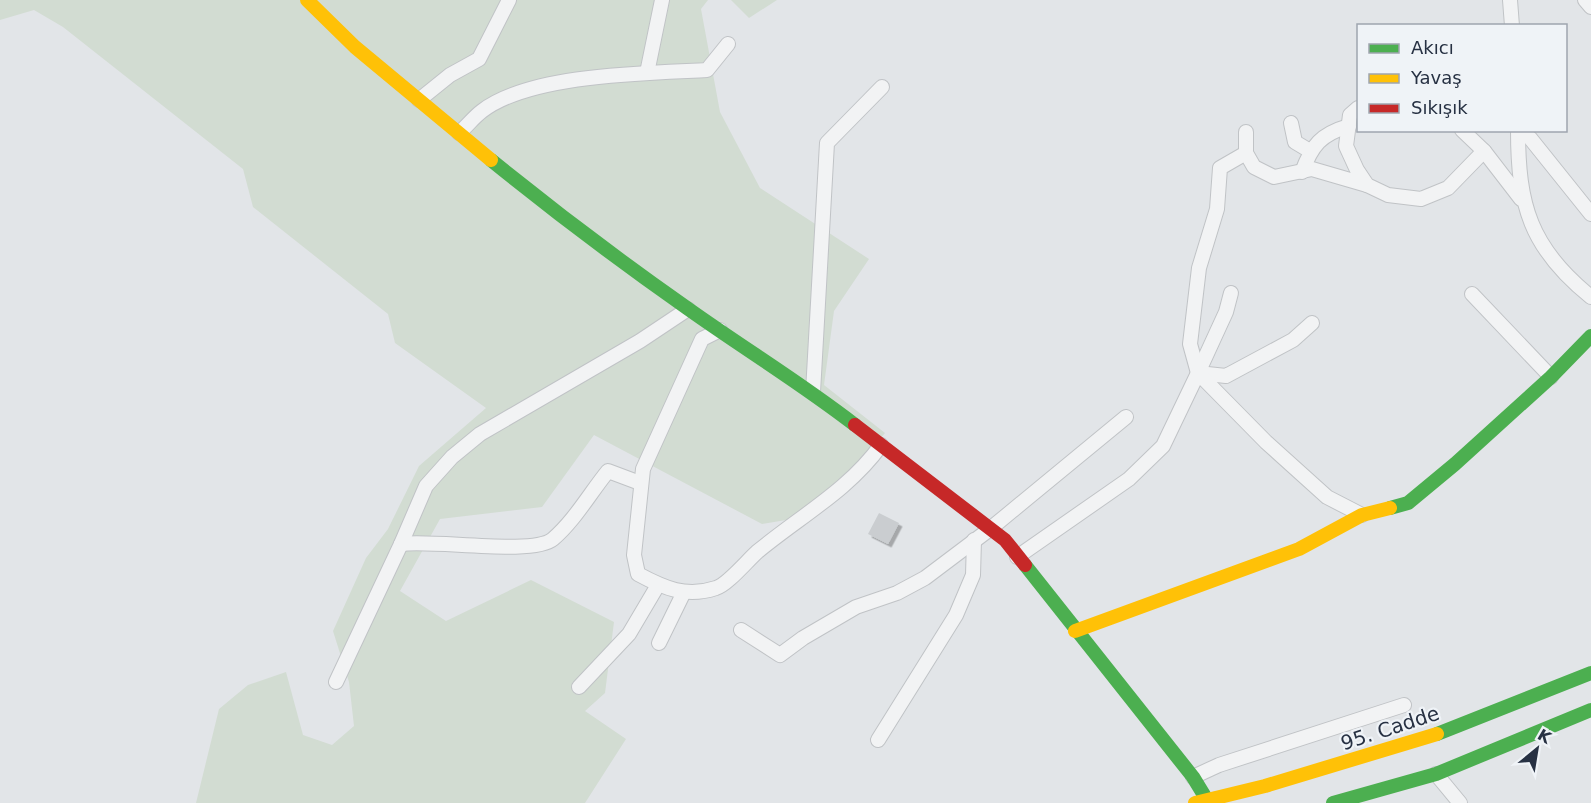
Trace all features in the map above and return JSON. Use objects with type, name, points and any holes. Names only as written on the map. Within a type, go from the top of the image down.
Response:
[{"type":"street","points":[[307,0],[355,47],[549,207],[688,309],[813,392],[1005,540],[1192,777],[1198,802]]},
{"type":"street","points":[[419,100],[450,75],[479,59],[509,0]]},
{"type":"street","points":[[647,73],[662,0]]},
{"type":"street","points":[[1585,0],[1591,7]]},
{"type":"street","points":[[1511,1],[1512,24]]},
{"type":"street","points":[[459,133],[483,110],[526,90],[585,78],[706,70],[728,44]]},
{"type":"street","points":[[813,392],[827,143],[882,87]]},
{"type":"street","points":[[1357,110],[1350,115],[1346,146],[1366,185]]},
{"type":"street","points":[[1291,123],[1294,142],[1310,151]]},
{"type":"street","points":[[1302,172],[1310,151],[1329,132],[1349,126]]},
{"type":"street","points":[[1246,132],[1246,153],[1254,167],[1274,177],[1312,169],[1366,185],[1388,195],[1421,200],[1449,188],[1484,151]]},
{"type":"street","points":[[1464,132],[1484,151],[1524,203]]},
{"type":"street","points":[[1518,132],[1518,175],[1526,212],[1549,254],[1572,282],[1591,297]]},
{"type":"street","points":[[1521,132],[1530,138],[1591,214]]},
{"type":"street","points":[[1246,153],[1220,168],[1217,209],[1199,268],[1190,344],[1198,373],[1266,442],[1327,497],[1362,514]]},
{"type":"street","points":[[1017,556],[1129,478],[1163,446],[1226,312],[1231,293]]},
{"type":"street","points":[[1472,294],[1551,377]]},
{"type":"street","points":[[336,682],[426,486],[452,457],[509,417],[640,341],[688,309]]},
{"type":"street","points":[[1198,373],[1226,376],[1293,340],[1312,323]]},
{"type":"street","points":[[720,330],[702,339],[643,470],[634,555],[638,574],[668,590],[695,593],[719,588],[769,542],[866,466],[881,445]]},
{"type":"street","points":[[1075,631],[1299,549],[1362,514],[1408,503],[1455,464],[1551,377],[1591,336]]},
{"type":"street","points":[[741,630],[780,655],[803,638],[856,607],[897,593],[925,578],[990,529],[1126,417]]},
{"type":"street","points":[[401,544],[419,541],[469,546],[522,546],[551,542],[572,519],[608,471],[640,483]]},
{"type":"street","points":[[878,740],[956,615],[973,574],[974,540]]},
{"type":"street","points":[[579,687],[629,634],[658,585]]},
{"type":"street","points":[[659,643],[684,592]]},
{"type":"street","name":"95. Cadde","points":[[1198,802],[1232,799],[1416,742],[1591,673]]},
{"type":"street","points":[[1192,777],[1240,758],[1404,705]]},
{"type":"street","points":[[1333,803],[1436,774],[1591,710]]},
{"type":"street","points":[[1436,774],[1460,803]]},
{"type":"shaded area","points":[[0,0],[708,0],[701,9],[720,112],[760,188],[869,259],[834,311],[824,385],[885,433],[860,463],[792,519],[762,524],[594,435],[542,507],[440,519],[400,591],[446,621],[531,580],[614,622],[605,693],[585,711],[626,739],[585,803],[196,803],[219,709],[248,685],[286,672],[303,735],[332,745],[354,726],[349,682],[333,631],[366,558],[388,529],[419,466],[486,408],[395,343],[388,314],[253,207],[243,169],[63,27],[34,10],[0,20]]},
{"type":"shaded area","points":[[731,0],[777,0],[749,18]]},
{"type":"building","points":[[879,513],[899,523],[888,544],[868,534]]},
{"type":"traffic: fast","points":[[491,160],[637,272],[855,425]]},
{"type":"traffic: fast","points":[[1390,508],[1408,503],[1455,464],[1551,377],[1591,336]]},
{"type":"traffic: fast","points":[[1025,565],[1193,777],[1207,800]]},
{"type":"traffic: fast","points":[[1437,734],[1591,673]]},
{"type":"traffic: fast","points":[[1333,803],[1436,774],[1591,710]]},
{"type":"traffic: slow","points":[[307,0],[355,47],[491,160]]},
{"type":"traffic: slow","points":[[1075,631],[1299,549],[1362,515],[1390,508]]},
{"type":"traffic: slow","points":[[1195,803],[1265,786],[1437,734]]},
{"type":"traffic: jam","points":[[855,425],[1005,540],[1025,565]]}]
